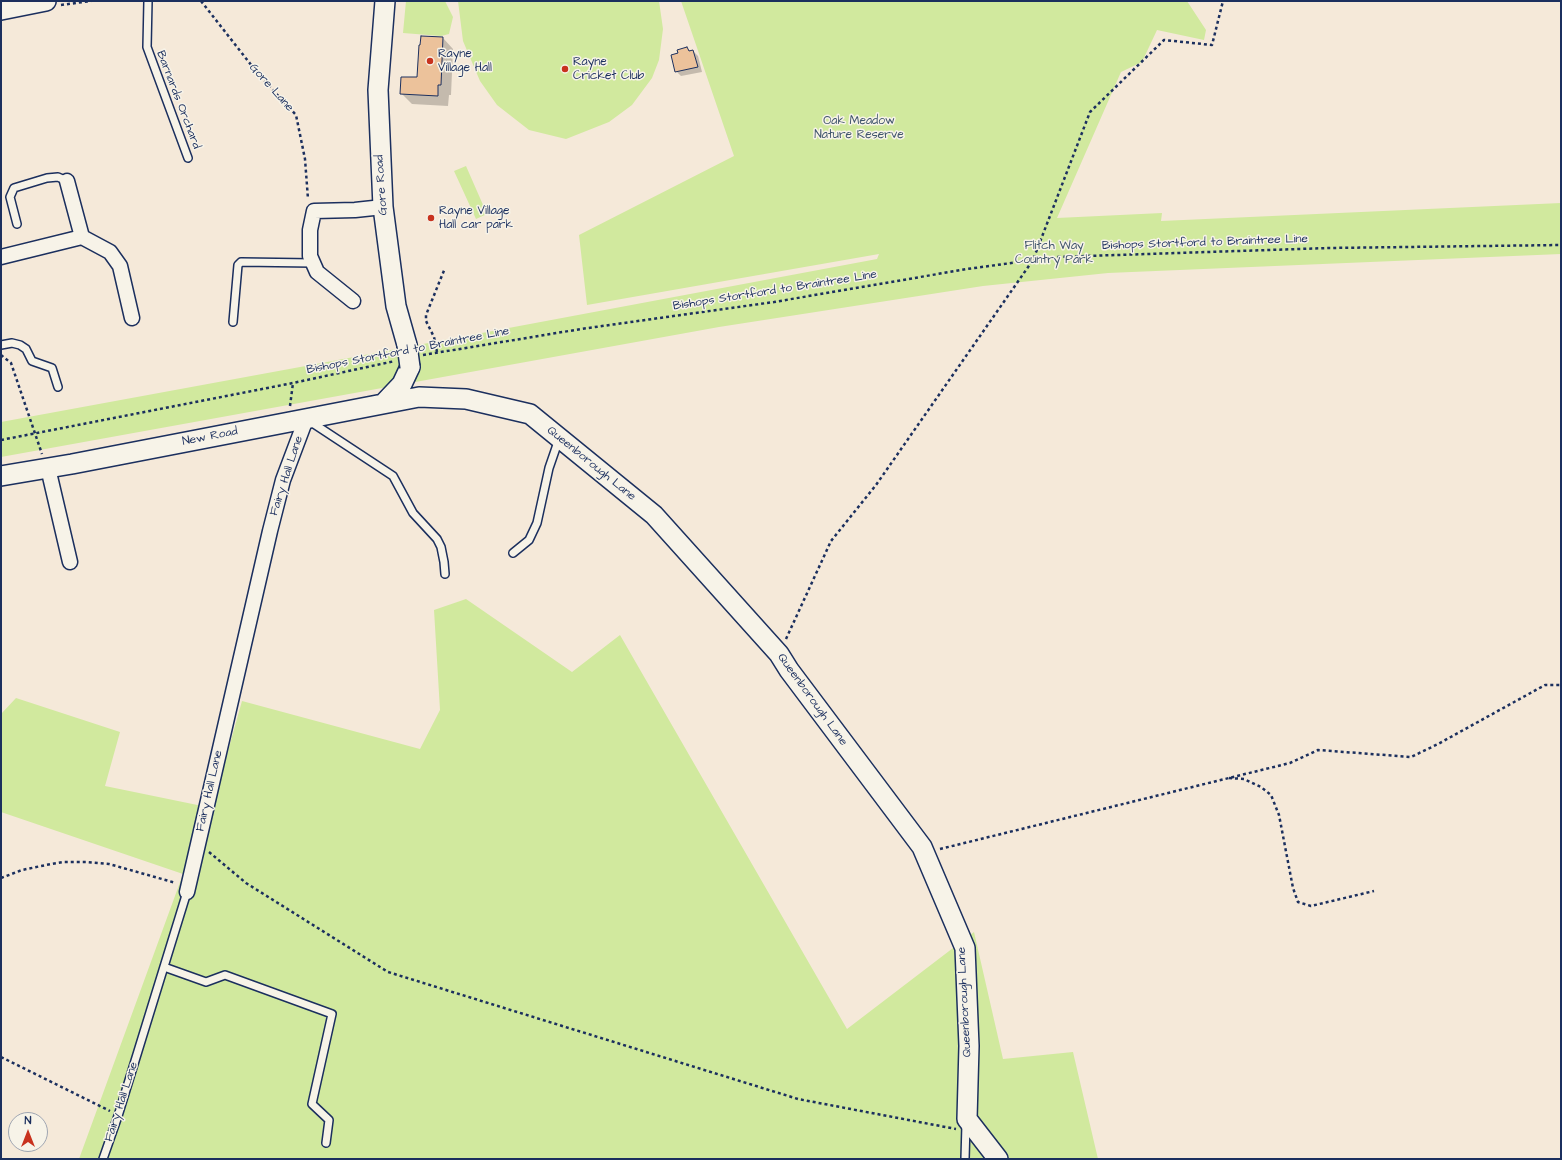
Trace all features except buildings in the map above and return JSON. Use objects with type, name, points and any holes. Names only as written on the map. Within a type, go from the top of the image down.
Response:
[{"type":"street","points":[[1,10],[46,1]]},
{"type":"street","name":"Gore Road","points":[[385,1],[378,90],[383,207],[396,306],[417,380],[428,397]]},
{"type":"street","points":[[67,181],[82,237]]},
{"type":"street","points":[[353,301],[316,272],[310,256],[310,230],[314,211],[354,210],[383,207]]},
{"type":"street","points":[[1,257],[82,237],[110,252],[120,266],[132,318]]},
{"type":"street","points":[[384,403],[402,384],[410,357]]},
{"type":"street","name":"Queenborough Lane","points":[[428,397],[466,399],[530,414],[654,515],[780,654],[789,670],[922,847],[965,948],[969,1046],[966,1125]]},
{"type":"street","name":"New Road","points":[[1,476],[297,421],[384,403],[428,397]]},
{"type":"street","name":"Fairy Hall Lane","points":[[188,889],[297,421]]},
{"type":"street","points":[[48,468],[70,562]]},
{"type":"street","points":[[966,1125],[998,1159]]},
{"type":"lane","name":"Barnards Orchard","points":[[148,1],[146,47],[188,158]]},
{"type":"lane","points":[[17,224],[10,197],[14,188],[47,178],[58,177],[67,181]]},
{"type":"lane","points":[[233,322],[238,265],[241,262],[313,263]]},
{"type":"lane","points":[[1,344],[12,343],[20,345],[26,349],[32,361],[52,368],[58,387]]},
{"type":"lane","points":[[297,421],[393,476],[413,513],[437,539],[441,547],[445,574]]},
{"type":"lane","points":[[513,553],[529,540],[537,523],[549,468],[559,437]]},
{"type":"lane","name":"Fairy Hall Lane","points":[[103,1159],[118,1116],[188,889]]},
{"type":"lane","points":[[164,967],[206,982],[225,975],[332,1014],[312,1104],[329,1120],[326,1144]]},
{"type":"lane","points":[[964,1159],[966,1125]]},
{"type":"path","name":"Gore Lane","points":[[202,1],[259,75],[296,115],[305,159],[308,201],[314,211]]},
{"type":"path","points":[[780,654],[831,541],[876,485],[1033,260],[1090,112],[1164,40],[1212,45],[1223,1]]},
{"type":"path","name":"Bishops Stortford to Braintree Line","points":[[1,440],[293,383],[437,352],[581,329],[774,302],[967,269],[1056,257],[1322,249],[1561,245]]},
{"type":"path","points":[[437,352],[434,336],[426,321],[426,315],[445,268]]},
{"type":"path","points":[[1,354],[12,363],[48,468]]},
{"type":"path","points":[[293,383],[297,421]]},
{"type":"path","points":[[925,853],[1224,778],[1290,763],[1318,750],[1412,757],[1545,685],[1561,685]]},
{"type":"path","points":[[1224,778],[1244,779],[1261,787],[1271,795],[1279,814],[1293,888],[1298,902],[1311,906],[1374,891]]},
{"type":"path","points":[[198,843],[246,884],[388,972],[798,1099],[966,1125]]},
{"type":"path","points":[[1,878],[22,870],[46,865],[63,862],[86,862],[109,864],[188,889]]},
{"type":"path","points":[[1,1057],[118,1116]]},
{"type":"green space","points":[[406,1],[445,1],[453,17],[449,34],[441,36],[403,33]]},
{"type":"green space","name":"Rayne Cricket Club","points":[[458,1],[659,1],[663,29],[659,60],[652,78],[632,105],[609,122],[566,139],[529,130],[497,105],[480,81],[463,41]]},
{"type":"green space","points":[[681,1],[1187,1],[1206,30],[1204,40],[1157,30],[1142,62],[1121,72],[1057,218],[1162,213],[1161,221],[1561,203],[1561,254],[1108,273],[983,286],[719,327],[1,457],[1,422],[877,259],[879,254],[587,305],[579,235],[734,156]]},
{"type":"green space","points":[[466,166],[487,214],[476,219],[454,171]]},
{"type":"green space","points":[[466,599],[572,672],[620,635],[847,1029],[974,932],[1003,1059],[1073,1052],[1098,1159],[79,1159],[183,874],[1,812],[1,714],[16,698],[120,732],[105,786],[212,808],[242,701],[420,749],[440,710],[434,610]]},
{"type":"place","name":"Rayne Village Hall","points":[[430,61]]},
{"type":"place","name":"Rayne Cricket Club","points":[[565,69]]},
{"type":"place","name":"Rayne Village Hall car park","points":[[431,218]]},
{"type":"park label","name":"Oak Meadow Nature Reserve","points":[[859,128]]},
{"type":"park label","name":"Flitch Way Country Park","points":[[1054,253]]}]
